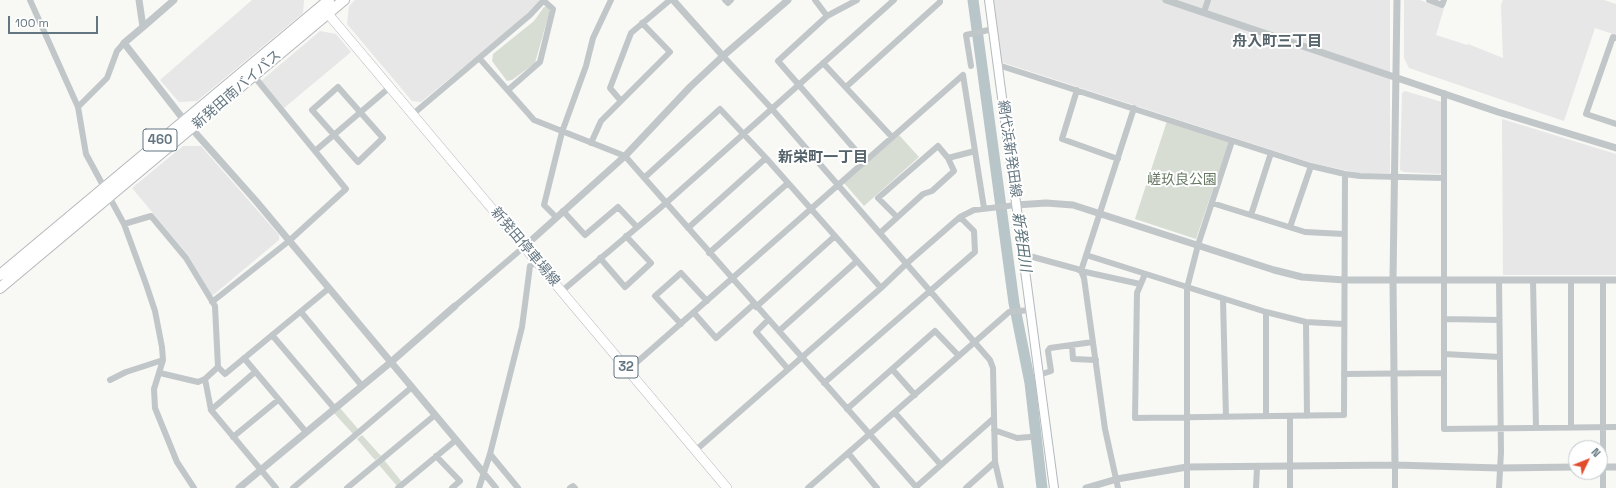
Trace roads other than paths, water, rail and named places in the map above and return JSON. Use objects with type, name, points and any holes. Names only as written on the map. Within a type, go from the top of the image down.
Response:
[{"type":"highway","name":"新発田南バイパス","points":[[0,288],[106,193],[184,120],[324,5],[344,0]]},
{"type":"highway","name":"新発田南バイパス","points":[[0,275],[193,128],[253,75],[324,5]]},
{"type":"main road","name":"網代浜新発田線","points":[[989,0],[998,65],[1013,205],[1022,254],[1026,310],[1039,375],[1054,488]]},
{"type":"main road","name":"新発田停車場線","points":[[324,5],[390,87],[696,450],[725,487]]},
{"type":"street","points":[[30,0],[78,107],[86,154],[124,224],[155,311],[163,360],[154,389],[155,408],[177,462],[194,488]]},
{"type":"street","points":[[139,0],[142,27]]},
{"type":"street","points":[[78,107],[107,78],[116,51],[174,0]]},
{"type":"street","points":[[413,114],[480,59],[530,15],[544,0],[553,9],[540,62],[508,90]]},
{"type":"street","points":[[556,217],[544,205],[562,132],[586,66],[594,38],[611,0]]},
{"type":"street","points":[[621,101],[610,88],[631,32],[670,0]]},
{"type":"street","points":[[673,0],[772,109],[990,360],[993,368],[996,462],[1001,488]]},
{"type":"street","points":[[725,0],[728,3],[731,0]]},
{"type":"street","points":[[239,488],[391,362],[525,246],[625,156],[690,87],[723,56],[788,0]]},
{"type":"street","points":[[815,0],[827,16]]},
{"type":"street","points":[[857,0],[827,16],[778,61],[798,86],[865,161]]},
{"type":"street","points":[[562,291],[666,203],[894,0]]},
{"type":"street","points":[[846,87],[940,2],[940,0]]},
{"type":"street","points":[[1166,0],[1444,93],[1616,148]]},
{"type":"street","points":[[1204,12],[1208,0]]},
{"type":"street","points":[[1395,488],[1393,280],[1397,0]]},
{"type":"street","points":[[1429,0],[1442,5],[1444,0]]},
{"type":"street","points":[[591,143],[601,121],[670,52],[642,23]]},
{"type":"street","points":[[971,66],[966,35],[993,29]]},
{"type":"street","points":[[1616,38],[1613,37],[1586,114],[1616,124]]},
{"type":"street","points":[[124,43],[184,120],[193,128],[289,241],[496,488]]},
{"type":"street","points":[[480,59],[534,120],[625,156],[732,280],[916,488],[994,418]]},
{"type":"street","points":[[824,63],[891,136]]},
{"type":"street","points":[[998,65],[1311,166],[1344,174],[1444,178]]},
{"type":"street","points":[[212,302],[289,241],[346,189],[253,75]]},
{"type":"street","points":[[628,370],[838,186],[891,136],[963,75],[984,208]]},
{"type":"street","points":[[338,87],[361,112],[383,138],[358,162],[312,110],[338,87]]},
{"type":"street","points":[[315,151],[390,87]]},
{"type":"street","points":[[1077,90],[1062,140],[1118,159]]},
{"type":"street","points":[[1444,93],[1444,429],[1500,427],[1616,428]]},
{"type":"street","points":[[1118,488],[1105,429],[1084,278],[1081,271],[1134,108]]},
{"type":"street","points":[[644,178],[720,109],[766,158],[882,288]]},
{"type":"street","points":[[1187,488],[1187,288],[1198,245],[1232,141]]},
{"type":"street","points":[[880,233],[922,194],[932,191],[954,171],[948,158],[938,146],[878,198],[897,217]]},
{"type":"street","points":[[948,158],[975,151]]},
{"type":"street","points":[[1251,215],[1271,153]]},
{"type":"street","points":[[688,228],[766,158]]},
{"type":"street","points":[[1290,227],[1311,166]]},
{"type":"street","points":[[1145,274],[1136,293],[1135,418],[1344,415],[1344,174]]},
{"type":"street","points":[[709,253],[788,184]]},
{"type":"street","points":[[696,450],[882,288],[906,264],[960,217],[974,210],[984,208],[1046,203],[1074,205],[1274,270],[1302,277],[1344,280],[1616,280]]},
{"type":"street","points":[[1212,203],[1306,232],[1344,234]]},
{"type":"street","points":[[563,211],[585,236],[618,207],[637,227]]},
{"type":"street","points":[[124,224],[152,216],[186,258],[214,306],[218,367],[225,374],[328,289]]},
{"type":"street","points":[[824,383],[929,290],[975,252],[974,231],[960,217]]},
{"type":"street","points":[[600,258],[625,287],[651,263],[626,236]]},
{"type":"street","points":[[694,313],[716,338],[835,236]]},
{"type":"street","points":[[1022,254],[1077,268],[1081,271],[1140,284]]},
{"type":"street","points":[[1086,255],[1266,312],[1306,322],[1343,324]]},
{"type":"street","points":[[479,488],[490,454],[522,327],[530,266],[537,261]]},
{"type":"street","points":[[779,332],[857,261]]},
{"type":"street","points":[[681,324],[655,296],[660,291],[681,273],[707,301]]},
{"type":"street","points":[[1499,280],[1500,488]]},
{"type":"street","points":[[1533,280],[1536,427]]},
{"type":"street","points":[[1570,280],[1571,427]]},
{"type":"street","points":[[1602,440],[1603,280]]},
{"type":"street","points":[[1223,299],[1226,417]]},
{"type":"street","points":[[808,488],[1009,312],[1026,310]]},
{"type":"street","points":[[301,312],[362,386]]},
{"type":"street","points":[[1266,312],[1266,416]]},
{"type":"street","points":[[1445,319],[1499,320]]},
{"type":"street","points":[[768,320],[756,332],[788,369]]},
{"type":"street","points":[[1306,322],[1307,416]]},
{"type":"street","points":[[847,409],[935,331],[959,356]]},
{"type":"street","points":[[272,335],[334,408]]},
{"type":"street","points":[[1039,375],[1051,371],[1048,351],[1050,348],[1093,342]]},
{"type":"street","points":[[1072,345],[1074,359],[1096,360]]},
{"type":"street","points":[[1444,354],[1500,357]]},
{"type":"street","points":[[244,358],[306,432]]},
{"type":"street","points":[[110,380],[126,372],[163,360]]},
{"type":"street","points":[[160,372],[198,382],[205,379],[218,367]]},
{"type":"street","points":[[892,369],[915,395]]},
{"type":"street","points":[[211,410],[255,372]]},
{"type":"street","points":[[1344,374],[1444,373]]},
{"type":"street","points":[[205,379],[211,410],[276,488]]},
{"type":"street","points":[[293,488],[412,387]]},
{"type":"street","points":[[233,437],[278,400]]},
{"type":"street","points":[[895,413],[941,465]]},
{"type":"street","points":[[347,488],[435,415]]},
{"type":"street","points":[[1290,416],[1290,488]]},
{"type":"street","points":[[994,430],[1017,438],[1030,437]]},
{"type":"street","points":[[398,488],[456,440]]},
{"type":"street","points":[[848,453],[878,488]]},
{"type":"street","points":[[490,454],[518,488]]},
{"type":"street","points":[[436,456],[460,482],[452,488]]},
{"type":"street","points":[[966,488],[996,462]]},
{"type":"street","points":[[1086,488],[1116,479],[1187,467],[1395,465],[1500,468],[1568,467]]},
{"type":"street","points":[[1256,488],[1257,467]]},
{"type":"street","points":[[570,488],[573,486],[575,488]]},
{"type":"waterway","name":"新発田川","points":[[973,0],[1014,303],[1030,383],[1042,488]]},
{"type":"district","name":"舟入町三丁目","points":[[1277,42]]},
{"type":"district","name":"新栄町一丁目","points":[[823,158]]},
{"type":"park label","name":"嵯玖良公園","points":[[1182,180]]}]
